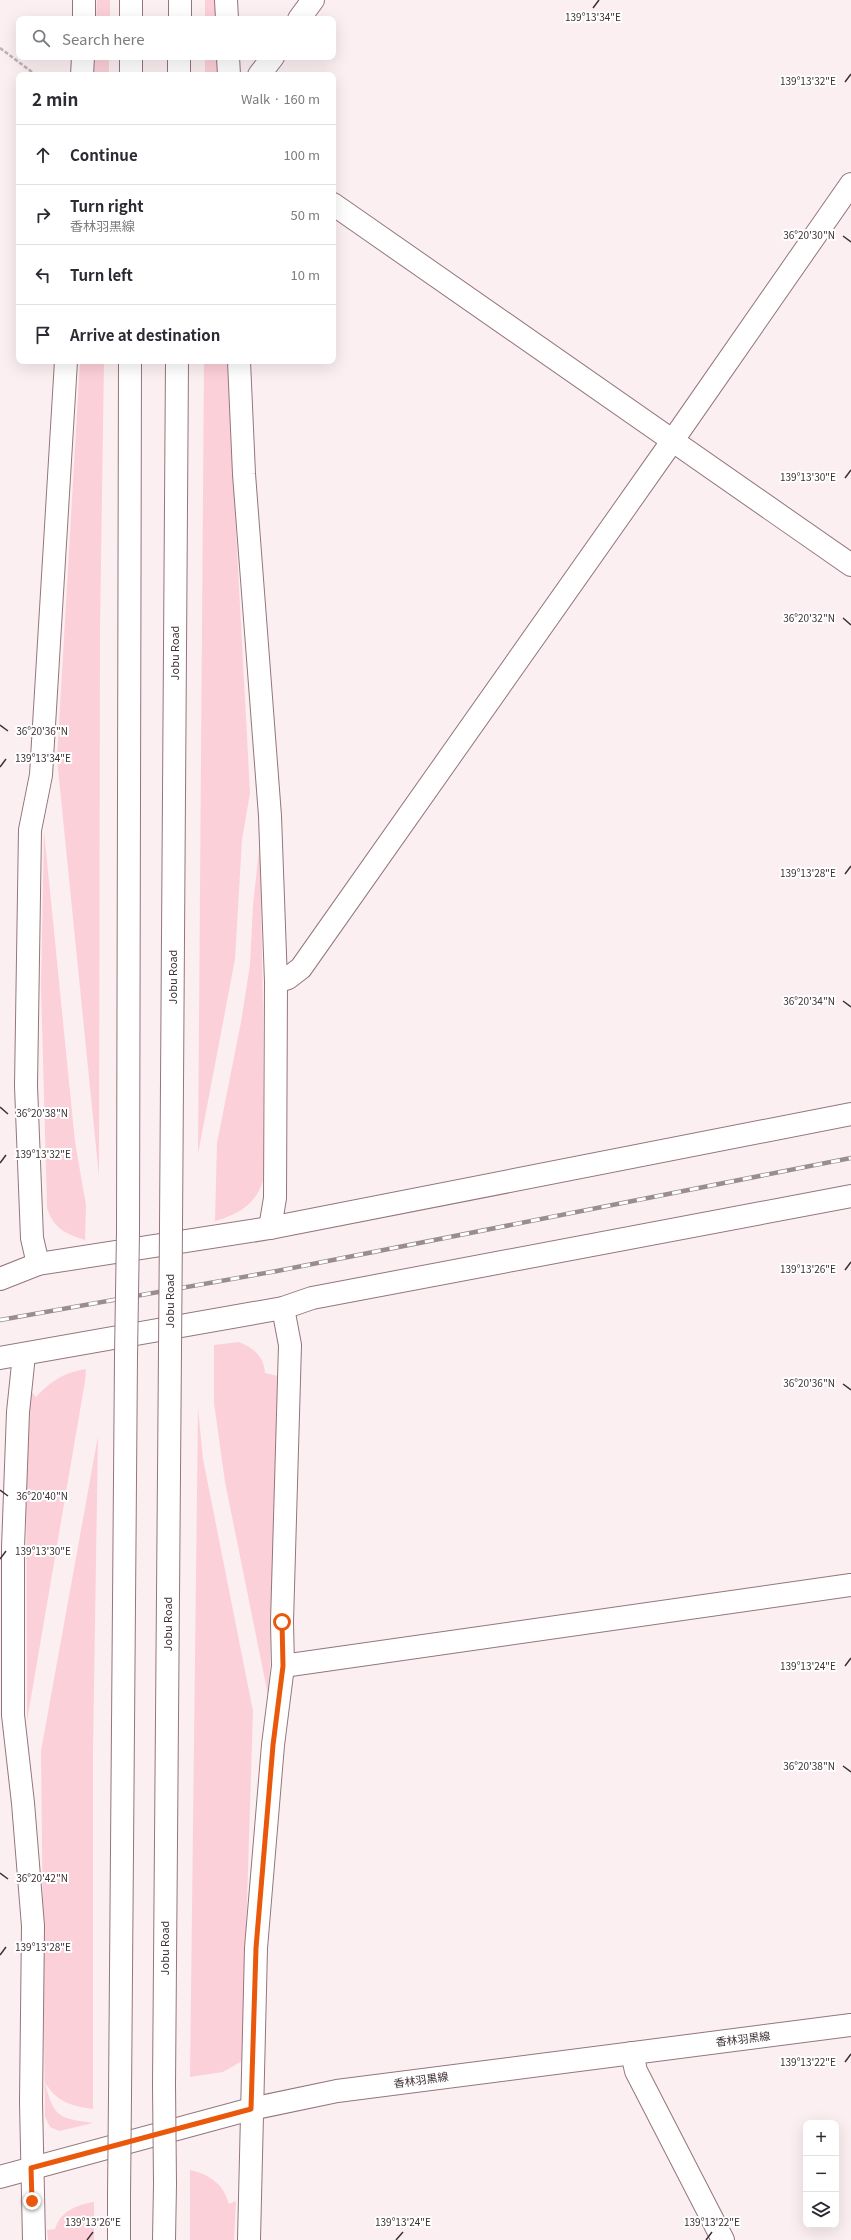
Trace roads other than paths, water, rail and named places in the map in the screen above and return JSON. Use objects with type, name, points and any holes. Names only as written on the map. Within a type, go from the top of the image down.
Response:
[{"type":"main road","points":[[84,0],[84,16]]},
{"type":"main road","points":[[131,0],[131,16]]},
{"type":"main road","points":[[180,0],[180,16]]},
{"type":"main road","points":[[226,0],[227,16]]},
{"type":"main road","points":[[301,16],[313,0]]},
{"type":"main road","points":[[82,72],[83,60]]},
{"type":"main road","points":[[131,60],[131,72]]},
{"type":"main road","points":[[179,60],[179,72]]},
{"type":"main road","points":[[228,60],[229,72]]},
{"type":"main road","points":[[261,72],[271,60]]},
{"type":"main road","points":[[276,982],[288,978],[301,968],[673,440],[851,184]]},
{"type":"main road","points":[[336,206],[851,564]]},
{"type":"main road","points":[[38,1264],[32,1238],[26,1086],[30,830],[41,775],[66,364]]},
{"type":"main road","points":[[119,2240],[128,1232],[130,364]]},
{"type":"main road","name":"Jobu Road","points":[[164,2240],[177,364]]},
{"type":"main road","points":[[239,364],[244,474],[270,816],[276,982],[275,1198],[270,1228]]},
{"type":"main road","points":[[0,1279],[38,1264],[270,1228],[851,1114]]},
{"type":"main road","points":[[0,1358],[24,1355],[283,1308],[312,1298],[851,1196]]},
{"type":"main road","points":[[249,2240],[252,2168],[251,2109],[256,1948],[273,1745],[283,1666],[282,1622],[290,1344],[283,1308]]},
{"type":"main road","points":[[24,1355],[7,1548],[13,1716],[23,1802],[33,1926],[31,2168],[34,2240]]},
{"type":"main road","points":[[283,1666],[851,1585]]},
{"type":"main road","name":"香林羽黒線","points":[[0,2177],[251,2109],[337,2091],[851,2025]]},
{"type":"main road","points":[[632,2053],[636,2071],[723,2240]]},
{"type":"railway","points":[[0,1320],[277,1271],[851,1158]]}]
